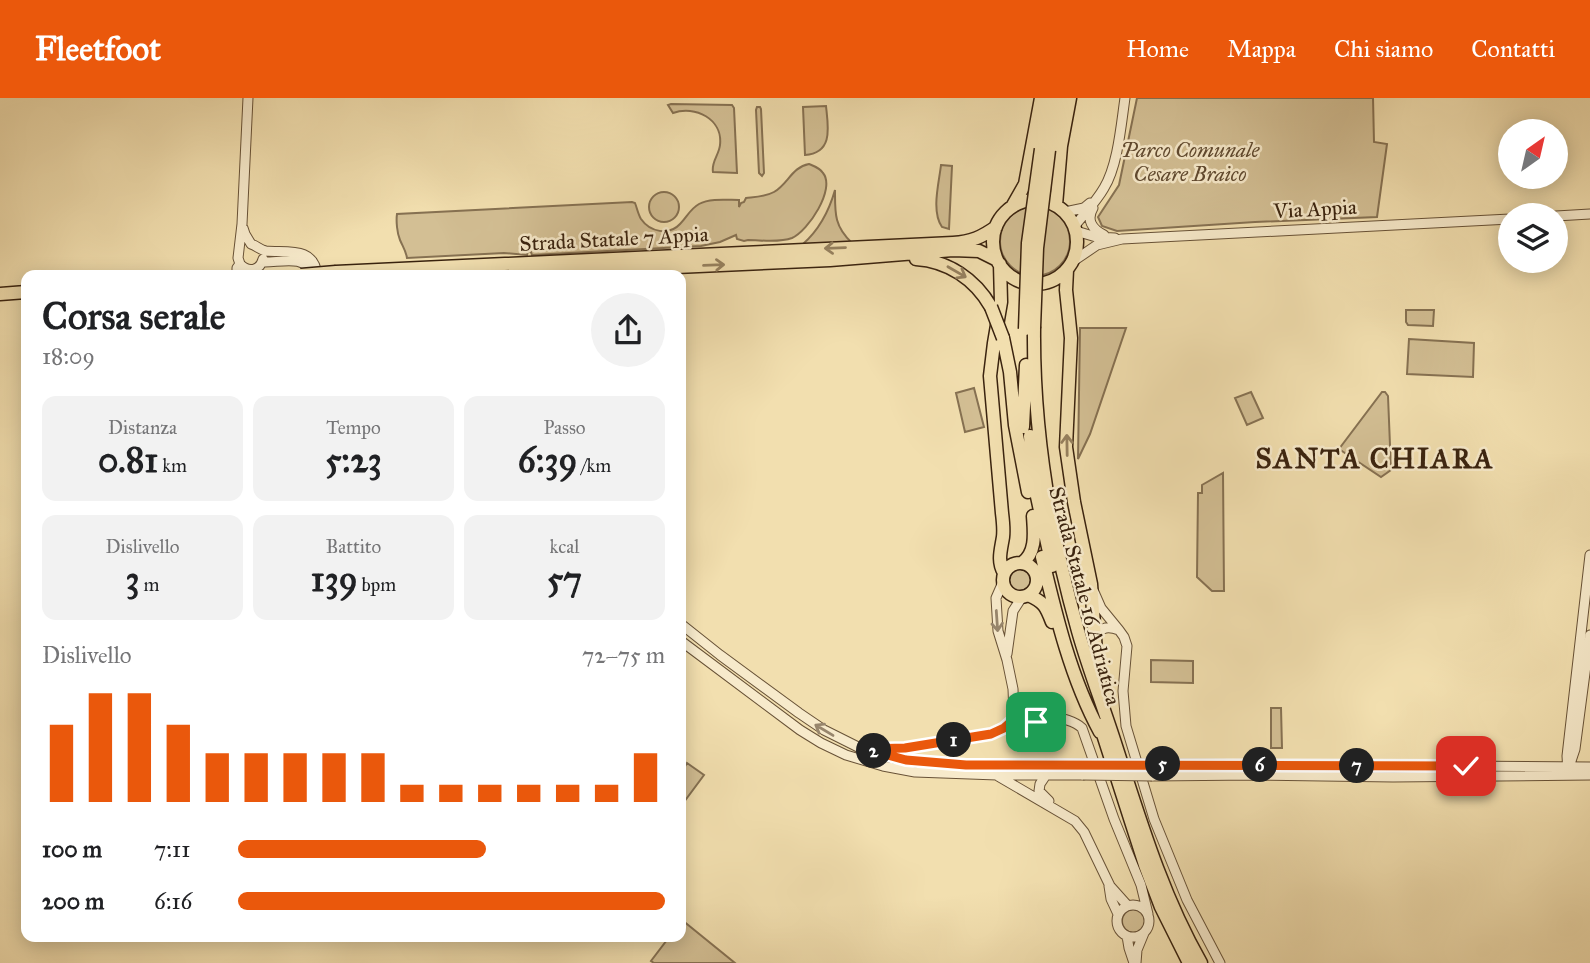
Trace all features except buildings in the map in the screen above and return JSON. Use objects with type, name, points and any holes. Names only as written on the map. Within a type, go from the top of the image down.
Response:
[{"type":"highway","points":[[1041,98],[1025,184],[1012,207],[1000,219],[993,238],[998,262],[990,376],[1003,535],[999,557],[1004,587],[1011,595],[1025,596],[1042,602],[1046,607],[1093,718],[1110,741]]},
{"type":"highway","name":"Strada Statale 16 Adriatica","points":[[1051,98],[1026,365],[1033,478],[1051,563],[1110,741],[1167,894],[1201,963]]},
{"type":"highway","name":"Strada Statale 16 Adriatica","points":[[1045,149],[1060,98]]},
{"type":"highway","points":[[1060,209],[1061,146],[1070,98]]},
{"type":"highway","points":[[1012,207],[1022,202],[1045,201],[1060,209],[1075,229],[1077,249],[1070,266],[1066,290],[1071,338],[1066,447],[1091,584],[1097,665],[1110,741]]},
{"type":"highway","name":"Strada Statale 7 Appia","points":[[378,270],[966,242],[982,237],[996,227]]},
{"type":"highway","points":[[866,258],[979,251],[998,262],[1009,275],[1031,284],[1041,284],[1060,276],[1070,266]]},
{"type":"highway","points":[[866,258],[921,259],[944,265],[971,281],[996,304],[1010,372],[1015,425],[1033,516],[1055,607],[1079,684]]},
{"type":"highway","name":"Strada Statale 7 Appia","points":[[602,270],[866,258]]},
{"type":"highway","points":[[996,304],[1021,282]]},
{"type":"highway","points":[[0,293],[21,292]]},
{"type":"highway","points":[[0,302],[21,300]]},
{"type":"highway","name":"Strada Statale 16 Adriatica","points":[[1029,329],[1039,443],[1059,559],[1145,865],[1161,906],[1189,963]]},
{"type":"highway","points":[[1026,365],[1023,443],[1026,481]]},
{"type":"highway","points":[[1003,578],[1009,566],[1028,558],[1033,549],[1033,516]]},
{"type":"highway","points":[[1003,535],[1012,556],[1032,568],[1037,577],[1035,587],[1025,596]]},
{"type":"street","points":[[246,270],[237,258],[242,224],[248,98]]},
{"type":"street","points":[[1075,229],[1109,179],[1118,145],[1125,98]]},
{"type":"street","points":[[1060,209],[1084,208],[1097,199]]},
{"type":"street","points":[[1097,199],[1089,217],[1094,228],[1105,236]]},
{"type":"street","points":[[1568,215],[1590,214]]},
{"type":"street","name":"Via Appia","points":[[1070,266],[1097,245],[1122,239],[1498,220]]},
{"type":"street","points":[[242,224],[244,234],[251,244],[262,250],[303,254],[315,264],[316,270]]},
{"type":"street","name":"Via Appia","points":[[1075,229],[1096,237],[1122,239]]},
{"type":"street","points":[[239,251],[251,244]]},
{"type":"street","points":[[253,270],[263,262],[262,250]]},
{"type":"street","points":[[263,262],[299,261],[311,270]]},
{"type":"street","points":[[237,270],[240,264]]},
{"type":"street","points":[[1568,771],[1567,756],[1587,640],[1590,555]]},
{"type":"street","points":[[1003,578],[996,598],[998,631],[1013,689],[1014,716],[1019,728],[1026,730],[1057,719]]},
{"type":"street","points":[[1091,584],[1101,608],[1124,637],[1127,646],[1123,691],[1126,726],[1154,819],[1187,900],[1220,963]]},
{"type":"street","points":[[1007,660],[1013,611],[1025,596]]},
{"type":"street","points":[[686,628],[824,730],[858,747],[906,760],[966,765],[1148,764],[1568,771],[1590,775]]},
{"type":"street","points":[[1094,635],[1101,628],[1119,630]]},
{"type":"street","points":[[686,645],[821,743],[846,755],[915,772],[997,775],[1393,777],[1568,771],[1590,767]]},
{"type":"street","points":[[1013,689],[1037,718],[1032,727]]},
{"type":"street","points":[[866,749],[905,748],[991,734],[1004,728],[1020,708],[1075,722],[1086,735],[1114,819],[1141,886],[1148,914],[1149,925],[1137,950],[1135,963]]},
{"type":"street","points":[[997,775],[1061,811]]},
{"type":"street","points":[[1046,775],[1040,784],[1040,792],[1084,832],[1107,880],[1121,900],[1129,905],[1142,906],[1148,914]]},
{"type":"street","points":[[1107,880],[1118,914],[1118,927],[1127,936],[1135,963]]},
{"type":"street","points":[[1118,914],[1138,897],[1141,886]]},
{"type":"street","points":[[1127,936],[1136,937],[1144,933]]},
{"type":"green space","name":"Parco Comunale Cesare Braico","points":[[1137,98],[1373,98],[1374,142],[1387,144],[1377,217],[1117,231],[1102,226],[1098,217],[1119,185]]},
{"type":"green space","points":[[668,105],[732,105],[737,173],[713,172],[720,136],[712,121],[690,111],[673,113]]},
{"type":"green space","points":[[826,106],[828,130],[825,144],[814,153],[805,155],[803,107]]},
{"type":"green space","points":[[757,107],[761,109],[762,176],[759,173]]},
{"type":"green space","points":[[809,164],[817,167],[826,180],[823,199],[812,219],[798,234],[781,240],[744,241],[737,239],[736,235],[701,246],[532,255],[528,251],[527,255],[504,253],[407,258],[397,231],[397,214],[632,202],[649,227],[665,231],[676,228],[693,208],[703,202],[739,200],[739,207],[746,198],[771,194],[794,172]]},
{"type":"green space","points":[[941,165],[952,166],[949,229],[942,227],[937,213]]},
{"type":"green space","points":[[835,190],[837,219],[842,231],[852,243],[803,244],[823,219]]},
{"type":"green space","points":[[664,192],[675,196],[679,207],[675,218],[664,222],[653,218],[649,207],[653,196]]},
{"type":"green space","points":[[1035,206],[1054,212],[1064,222],[1070,241],[1064,260],[1054,270],[1035,276],[1016,270],[1006,260],[1000,241],[1006,222],[1016,212]]},
{"type":"green space","points":[[1406,310],[1434,310],[1433,326],[1408,325]]},
{"type":"green space","points":[[1080,328],[1126,328],[1090,434],[1078,459]]},
{"type":"green space","points":[[1409,339],[1474,343],[1473,377],[1407,374]]},
{"type":"green space","points":[[974,388],[984,427],[965,432],[956,393]]},
{"type":"green space","points":[[1251,392],[1263,418],[1247,425],[1235,398]]},
{"type":"green space","points":[[1382,392],[1388,396],[1391,470],[1381,477],[1339,449]]},
{"type":"green space","points":[[1223,473],[1224,591],[1212,591],[1197,577],[1198,493],[1202,493],[1202,485]]},
{"type":"green space","points":[[1016,569],[1024,569],[1031,576],[1031,584],[1024,591],[1016,591],[1009,584],[1009,576]]},
{"type":"green space","points":[[1151,660],[1193,661],[1193,683],[1151,682]]},
{"type":"green space","points":[[1271,708],[1281,708],[1282,748],[1271,748]]},
{"type":"green space","points":[[686,765],[704,775],[686,799]]},
{"type":"green space","points":[[1134,909],[1143,912],[1146,921],[1143,930],[1134,933],[1125,930],[1122,921],[1125,912]]},
{"type":"green space","points":[[686,923],[735,963],[654,963],[651,961],[665,942],[686,942]]},
{"type":"district","name":"SANTA CHIARA","points":[[1375,458]]},
{"type":"route","points":[[1036,722],[1026,730],[1019,728],[1014,719],[991,734],[905,748],[866,749],[906,760],[966,765],[1466,766]]}]
